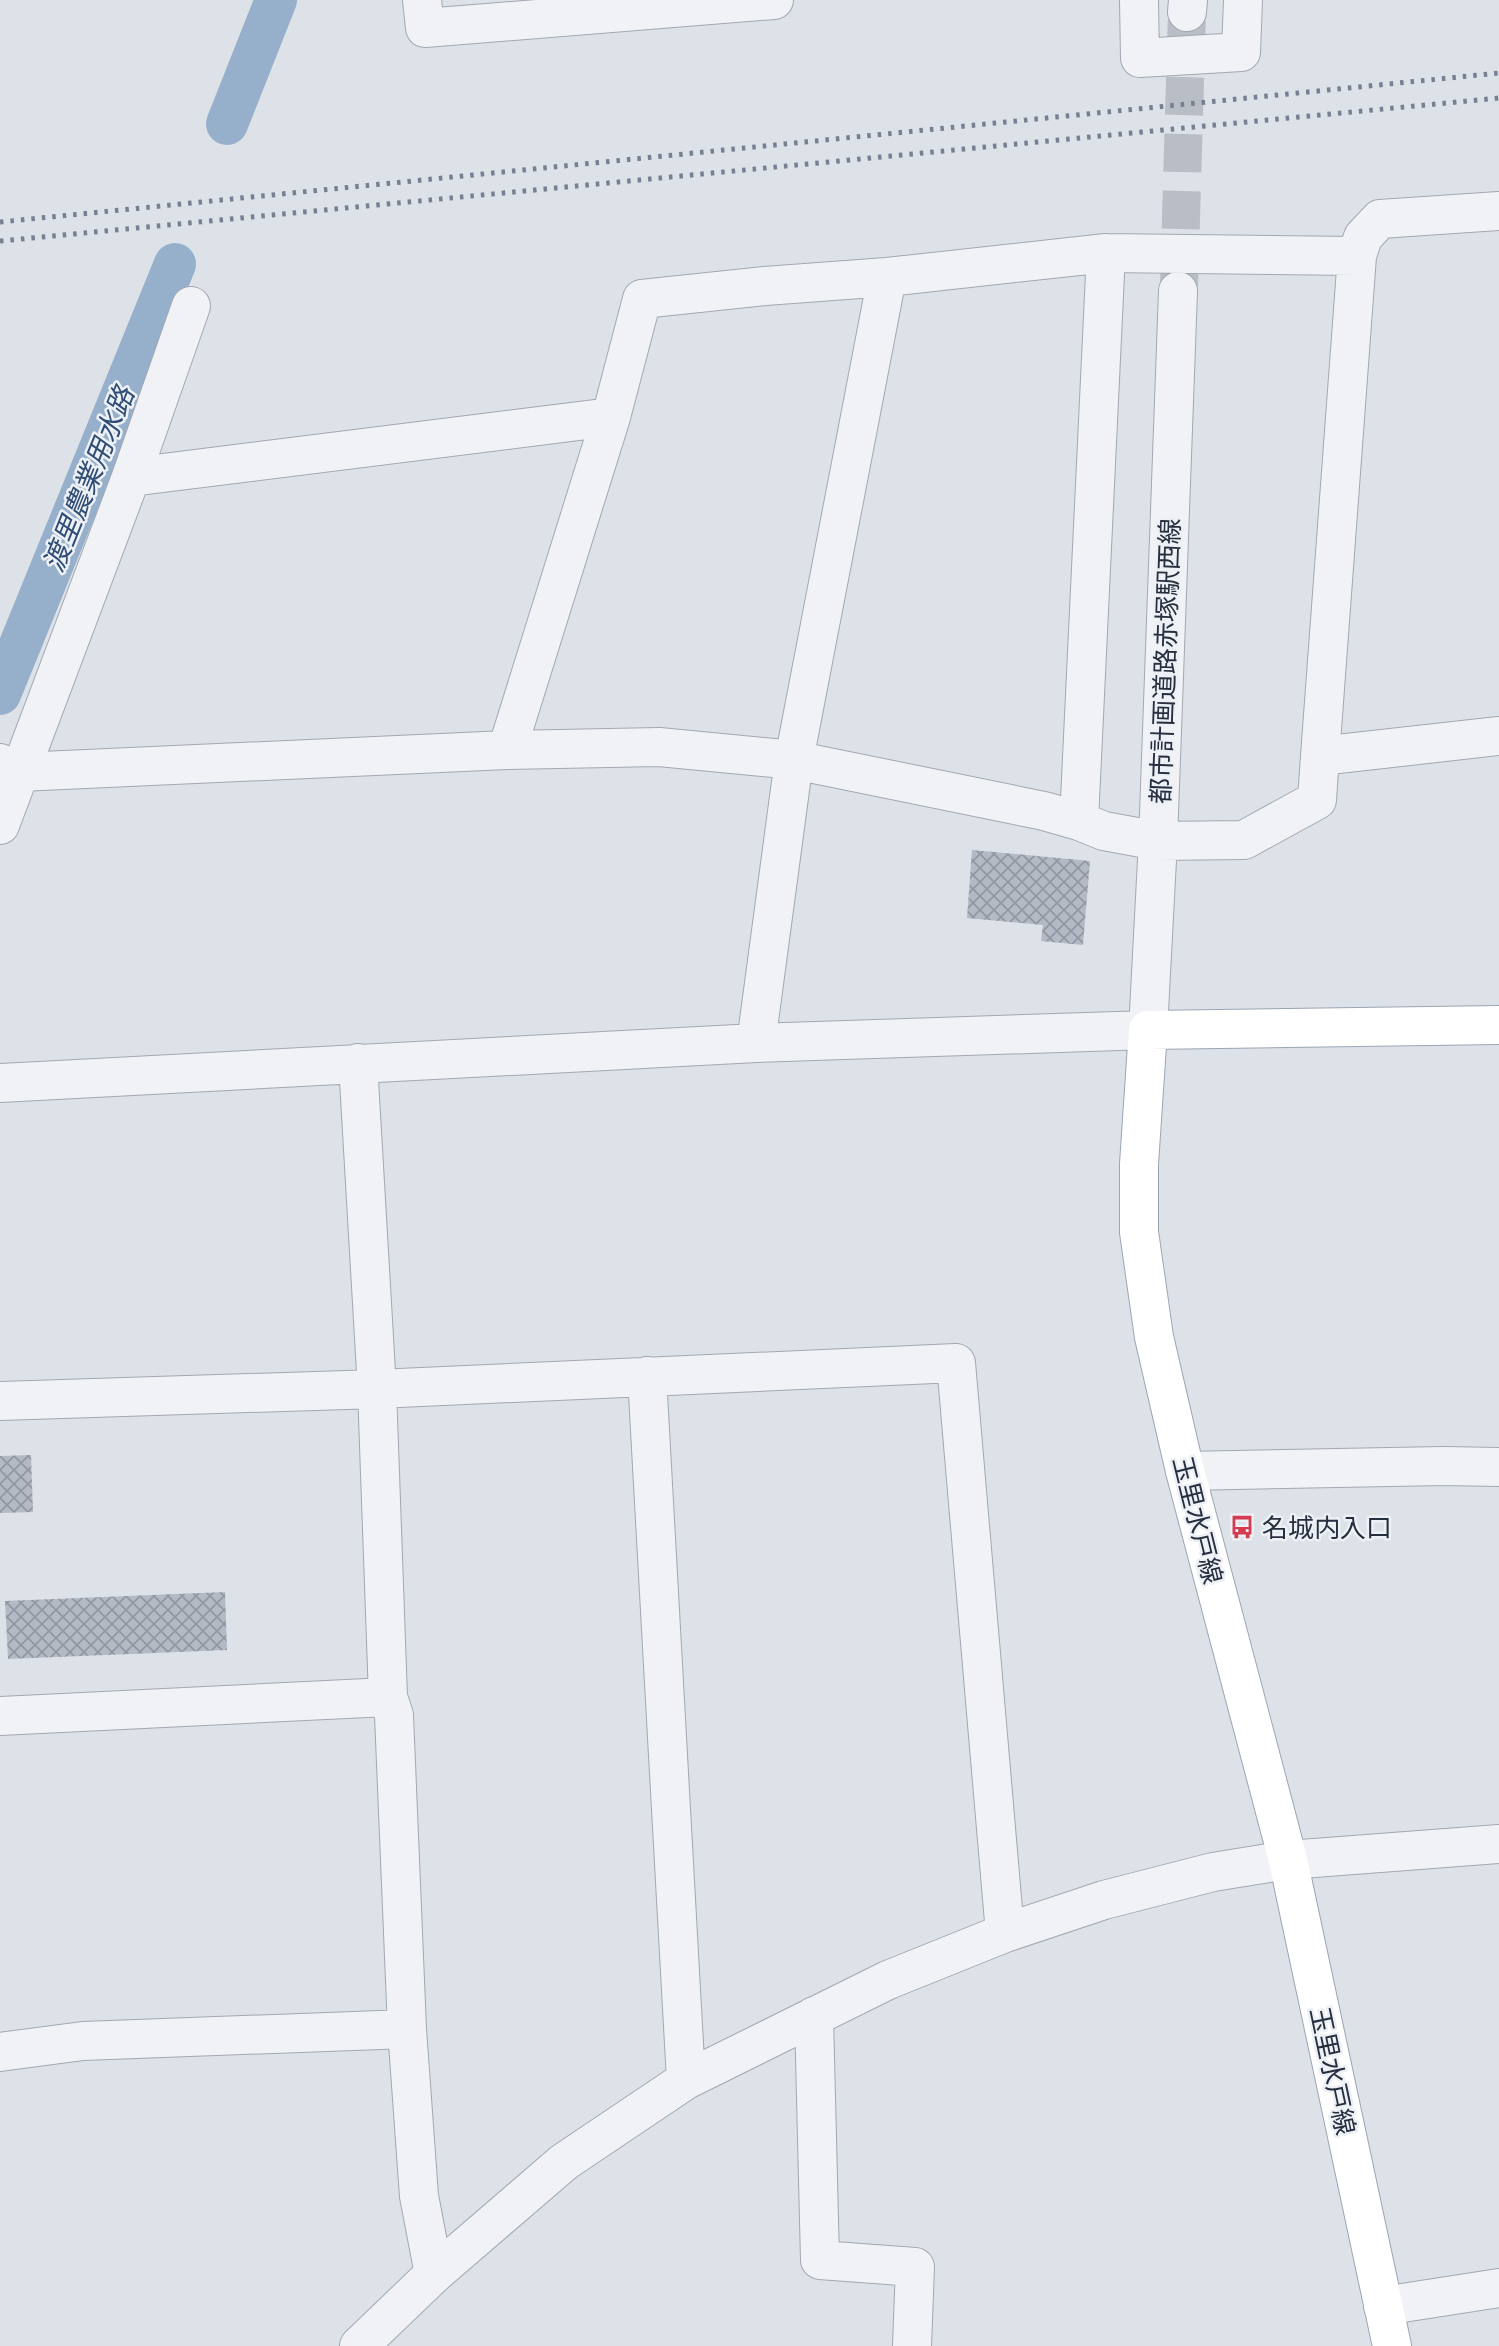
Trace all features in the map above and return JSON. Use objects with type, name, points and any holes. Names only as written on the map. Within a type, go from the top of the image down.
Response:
[{"type":"main road","points":[[1148,1030],[1274,1030],[1499,1024]]},
{"type":"main road","name":"玉里水戸線","points":[[1148,1030],[1139,1164],[1139,1232],[1154,1337],[1185,1471],[1288,1860],[1392,2346]]},
{"type":"street","points":[[422,0],[425,28],[774,0]]},
{"type":"street","points":[[1139,0],[1140,58],[1241,52],[1248,4]]},
{"type":"street","points":[[10,767],[659,747],[794,761],[1044,811],[1104,831],[1158,841],[1244,840],[1317,800],[1357,256],[1363,237],[1380,219],[1499,211]]},
{"type":"street","points":[[507,750],[611,417],[642,299],[887,277],[1106,253],[1357,256]]},
{"type":"street","points":[[1079,821],[1106,253]]},
{"type":"street","points":[[756,1043],[794,761],[887,277]]},
{"type":"street","name":"都市計画道路赤塚駅西線","points":[[1148,1030],[1158,841],[1178,291]]},
{"type":"street","points":[[0,825],[10,767],[131,477],[191,306]]},
{"type":"street","points":[[131,477],[611,417]]},
{"type":"street","points":[[1320,756],[1499,736]]},
{"type":"street","points":[[0,1083],[756,1043],[1148,1030]]},
{"type":"street","points":[[358,1063],[377,1389],[388,1697],[394,1715],[407,2029],[419,2196],[434,2274]]},
{"type":"street","points":[[0,1401],[377,1389],[956,1363],[1005,1933]]},
{"type":"street","points":[[647,1376],[686,2080]]},
{"type":"street","points":[[1185,1471],[1499,1467]]},
{"type":"street","points":[[0,1716],[388,1697]]},
{"type":"street","points":[[359,2346],[434,2274],[564,2162],[686,2080],[888,1980],[1005,1933],[1104,1900],[1213,1872],[1288,1860],[1499,1844]]},
{"type":"street","points":[[814,2016],[820,2260],[915,2267],[912,2346]]},
{"type":"street","points":[[0,2052],[83,2041],[407,2029]]},
{"type":"street","points":[[1383,2306],[1499,2288]]},
{"type":"building","points":[[972,850],[1090,861],[1083,945],[1041,941],[1043,925],[967,918]]},
{"type":"building","points":[[31,1455],[33,1512],[0,1513],[0,1456]]},
{"type":"building","points":[[225,1592],[227,1650],[8,1659],[5,1601]]},
{"type":"waterway","name":"渡里農業用水路","points":[[227,124],[276,0]]},
{"type":"waterway","name":"渡里農業用水路","points":[[0,694],[175,264]]},
{"type":"tunnel","points":[[1179,286],[1187,12]]},
{"type":"railway","points":[[0,222],[1499,73]]},
{"type":"railway","points":[[0,241],[1499,98]]},
{"type":"place","name":"名城内入口","points":[[1242,1527]]}]
